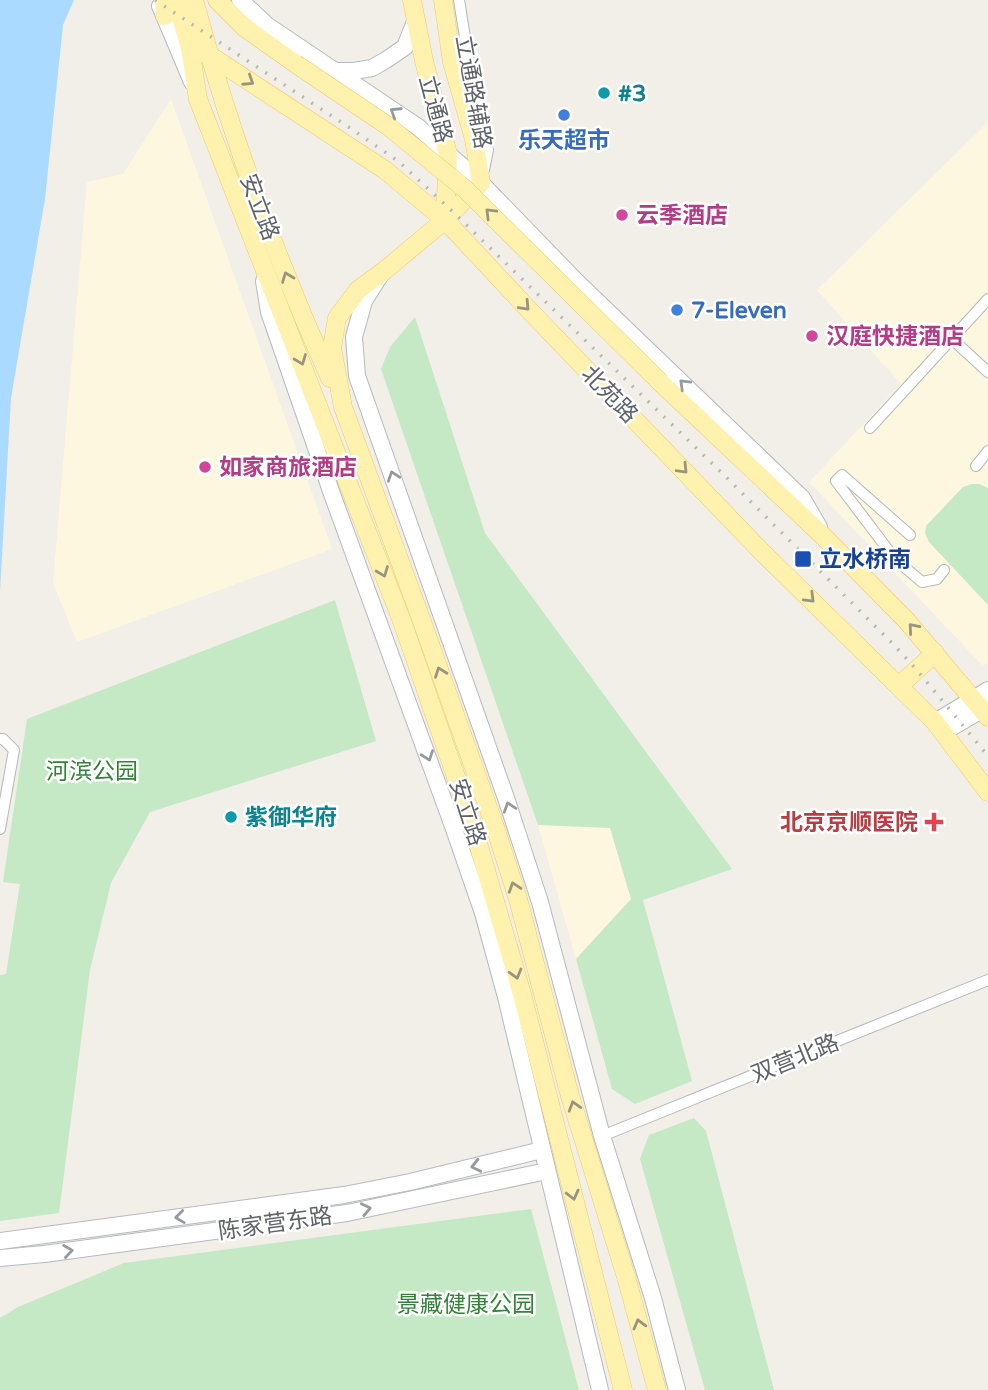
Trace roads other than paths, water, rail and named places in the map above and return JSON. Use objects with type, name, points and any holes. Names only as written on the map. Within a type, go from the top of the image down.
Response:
[{"type":"main road","name":"安立路","points":[[176,0],[190,48],[198,99],[402,621],[474,826],[522,994],[623,1390]]},
{"type":"main road","name":"安立路","points":[[194,0],[250,182],[301,313],[343,407],[503,851],[570,1096],[627,1280],[657,1390]]},
{"type":"main road","name":"北苑路","points":[[217,0],[245,28],[388,126],[465,189],[660,382],[823,536],[984,704]]},
{"type":"main road","name":"立通路","points":[[412,0],[424,61],[448,154],[445,220]]},
{"type":"main road","name":"立通路","points":[[443,0],[452,62],[474,139],[481,183]]},
{"type":"main road","name":"北苑路","points":[[190,48],[209,55],[385,170],[445,220],[761,551],[982,771],[988,792]]},
{"type":"main road","name":"安立路","points":[[343,407],[332,348],[337,318],[358,290],[445,220],[481,183]]},
{"type":"main road","points":[[900,687],[935,653]]},
{"type":"street","name":"北苑路","points":[[240,0],[268,26],[418,127],[481,183],[576,281],[802,498],[823,536]]},
{"type":"street","name":"立通路辅路","points":[[459,0],[472,81],[488,150],[481,183]]},
{"type":"street","name":"安立路","points":[[162,5],[198,99]]},
{"type":"street","points":[[332,71],[372,68],[386,60],[405,47],[416,19]]},
{"type":"street","name":"安立路","points":[[259,251],[269,312],[483,914],[506,997],[600,1390]]},
{"type":"street","name":"安立路","points":[[384,271],[364,301],[354,337],[357,376],[516,826],[540,902],[602,1136],[653,1298],[677,1390]]},
{"type":"street","points":[[870,428],[988,299]]},
{"type":"street","points":[[952,339],[988,372]]},
{"type":"street","points":[[976,466],[988,451]]},
{"type":"street","points":[[910,535],[842,475],[836,481],[895,559],[922,582],[937,579],[944,570]]},
{"type":"street","points":[[940,727],[984,704]]},
{"type":"street","points":[[0,829],[14,750],[1,739]]},
{"type":"street","name":"双营北路","points":[[602,1136],[988,980]]},
{"type":"street","name":"陈家营东路","points":[[0,1241],[344,1195],[542,1150]]},
{"type":"street","name":"陈家营东路","points":[[0,1258],[347,1213],[547,1171]]},
{"type":"water","points":[[0,0],[74,0],[63,25],[45,199],[11,398],[0,592]]},
{"type":"railway","points":[[155,0],[398,161],[725,476],[893,644],[988,756]]},
{"type":"place","name":"#3","points":[[604,93]]},
{"type":"place","name":"乐天超市","points":[[564,115]]},
{"type":"place","name":"云季酒店","points":[[622,215]]},
{"type":"place","name":"7-Eleven","points":[[677,310]]},
{"type":"place","name":"汉庭快捷酒店","points":[[812,336]]},
{"type":"place","name":"如家商旅酒店","points":[[205,467]]},
{"type":"place","name":"立水桥南","points":[[803,559]]},
{"type":"place","name":"紫御华府","points":[[231,817]]},
{"type":"place","name":"北京京顺医院","points":[[934,822]]},
{"type":"park label","name":"河滨公园","points":[[92,771]]},
{"type":"park label","name":"景藏健康公园","points":[[466,1304]]}]
